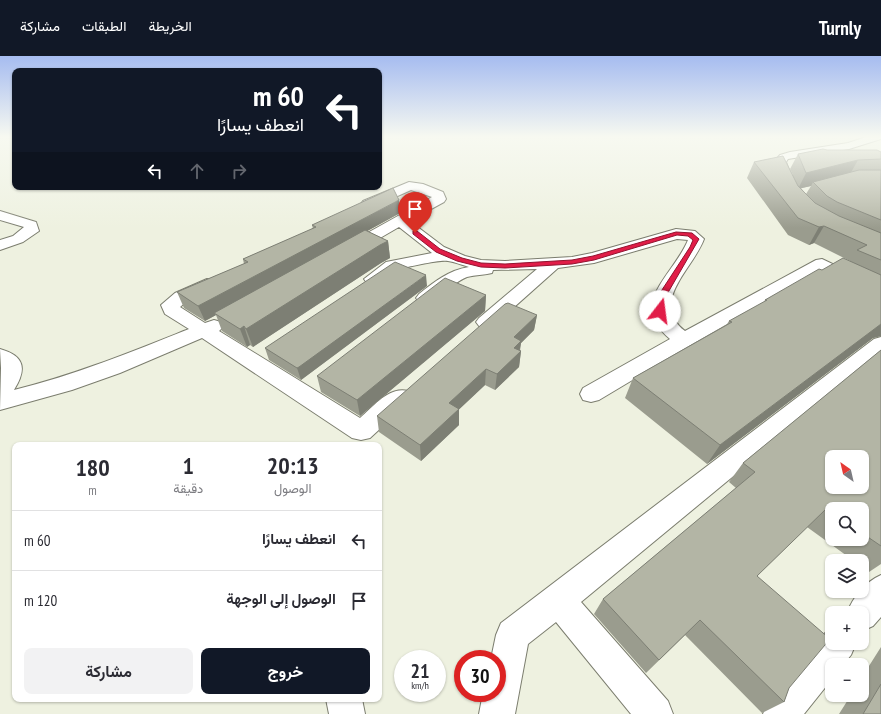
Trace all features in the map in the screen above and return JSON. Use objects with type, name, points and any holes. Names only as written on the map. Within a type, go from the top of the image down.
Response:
[{"type":"street","points":[[782,167],[793,196]]},
{"type":"street","points":[[336,257],[439,199],[438,195],[418,187],[408,186],[358,209]]},
{"type":"street","points":[[0,215],[31,225],[31,231],[18,239],[0,244]]},
{"type":"street","points":[[404,218],[404,224],[438,250],[460,260],[481,265],[505,266],[554,264],[594,258],[676,234],[690,234],[696,239],[693,247],[662,296],[660,311],[666,324],[684,340]]},
{"type":"street","points":[[360,287],[392,266],[449,255]]},
{"type":"street","points":[[469,337],[554,264]]},
{"type":"street","points":[[591,394],[684,340],[822,264],[881,294]]},
{"type":"street","points":[[413,307],[450,279],[463,274],[505,266]]},
{"type":"street","points":[[223,276],[181,297],[170,305],[172,310],[205,332],[257,356],[308,388],[360,438],[415,384]]},
{"type":"street","points":[[0,402],[78,380],[205,332],[226,320]]},
{"type":"street","points":[[496,714],[513,635],[881,344]]},
{"type":"street","points":[[0,356],[6,358],[11,365],[12,377],[0,394]]},
{"type":"street","points":[[869,606],[881,591]]},
{"type":"street","points":[[558,600],[655,714]]},
{"type":"street","points":[[781,714],[833,650]]},
{"type":"street","points":[[344,702],[346,714]]},
{"type":"building","points":[[758,167],[788,167],[798,186],[815,203],[839,216],[881,233],[881,260],[857,250],[867,245],[824,226],[819,227],[798,218]]},
{"type":"building","points":[[803,167],[831,167],[806,173]]},
{"type":"building","points":[[859,170],[881,170],[881,220],[837,202],[827,196],[813,182]]},
{"type":"building","points":[[393,188],[399,200],[198,306],[177,292],[248,262],[243,259],[316,227],[312,225]]},
{"type":"building","points":[[365,230],[388,241],[246,329],[244,326],[240,329],[214,313]]},
{"type":"building","points":[[843,258],[881,275],[881,324],[720,445],[633,378],[732,322],[729,321],[819,269],[822,270]]},
{"type":"building","points":[[395,262],[426,275],[299,367],[297,368],[265,348]]},
{"type":"building","points":[[445,278],[486,295],[357,400],[317,376]]},
{"type":"building","points":[[508,303],[537,315],[514,337],[521,341],[514,348],[521,351],[497,374],[486,369],[449,403],[459,409],[420,445],[377,416],[505,304]]},
{"type":"building","points":[[881,350],[881,546],[869,538],[869,502],[825,502],[825,510],[757,576],[825,635],[825,645],[789,688],[784,702],[700,620],[659,660],[603,599],[755,472],[743,463]]},
{"type":"building","points":[[881,684],[881,714],[863,714]]},
{"type":"route","points":[[415,233],[438,250],[460,260],[481,265],[505,266],[572,262],[594,258],[676,234],[690,234],[696,239],[693,247],[662,296],[660,311]]}]
